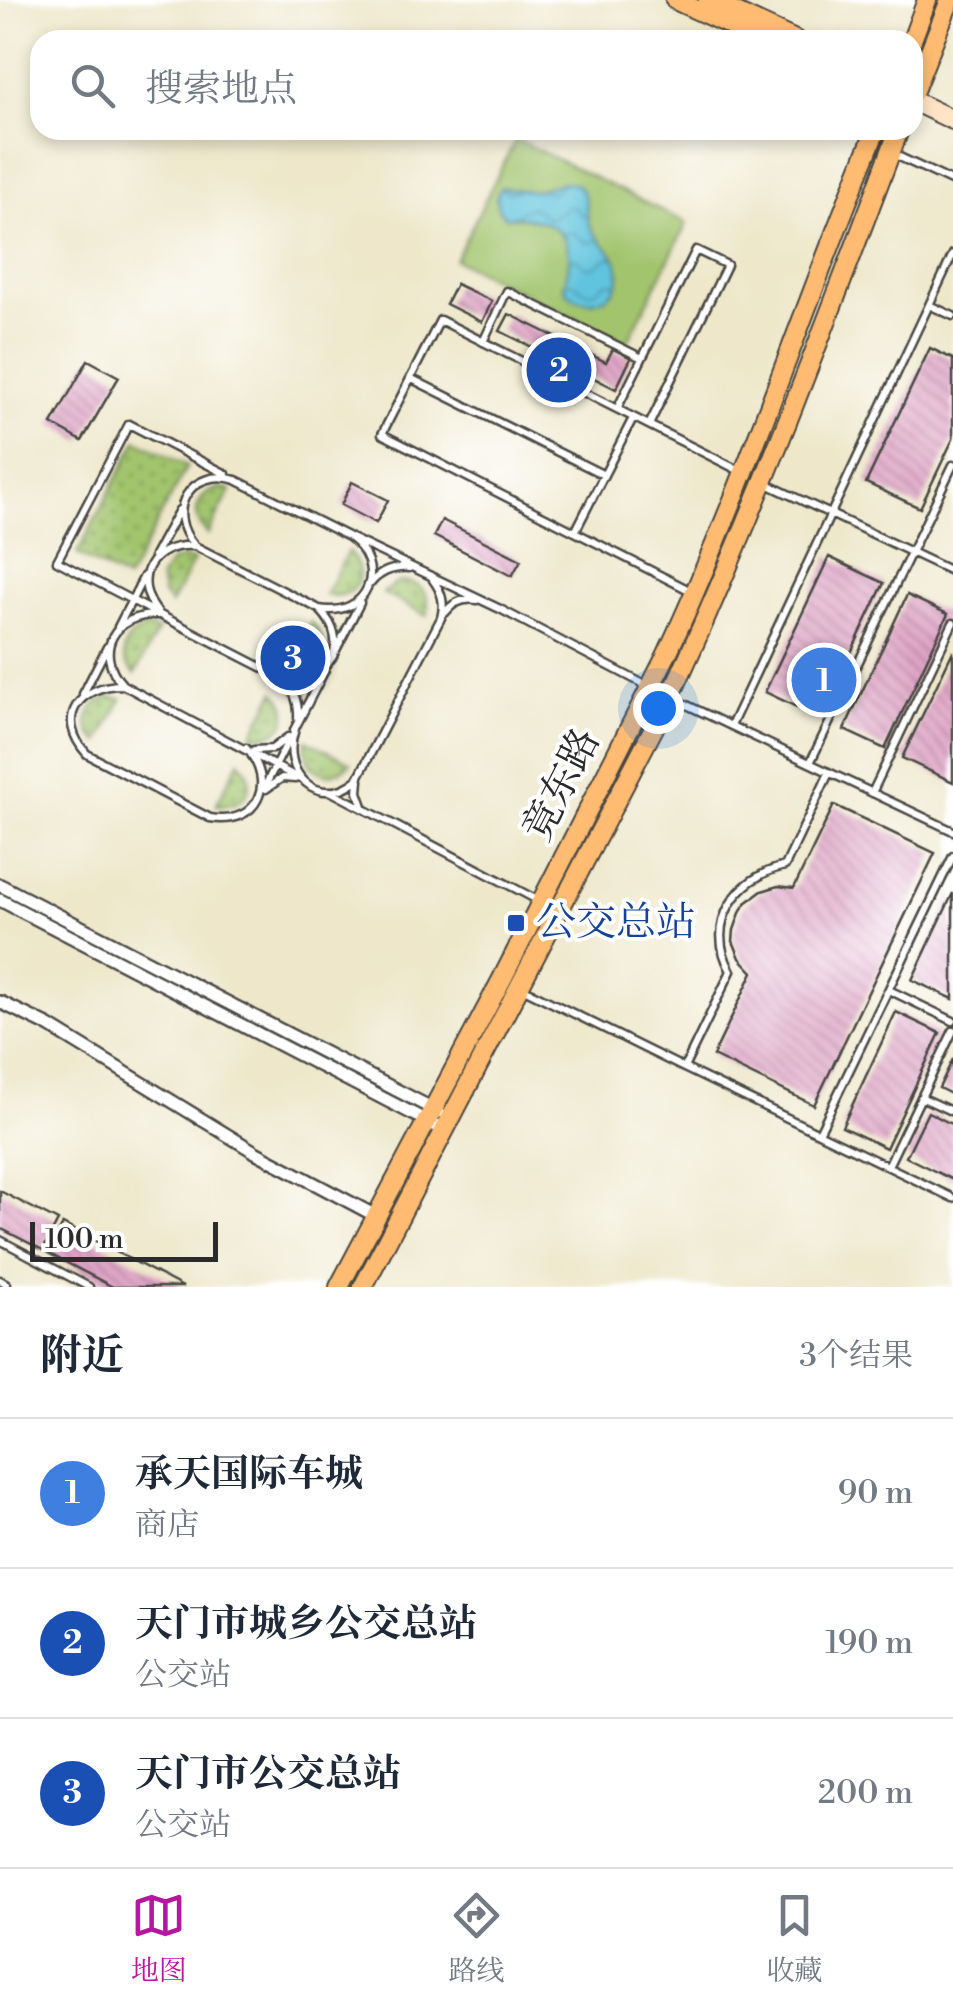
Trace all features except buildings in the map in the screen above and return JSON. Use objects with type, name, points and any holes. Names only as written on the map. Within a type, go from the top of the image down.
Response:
[{"type":"main road","points":[[675,0],[740,30]]},
{"type":"main road","points":[[708,0],[773,30]]},
{"type":"main road","points":[[916,30],[927,0]]},
{"type":"main road","points":[[923,68],[950,0]]},
{"type":"main road","name":"竟东路","points":[[363,1287],[520,988],[550,907],[694,592],[872,140]]},
{"type":"main road","name":"竟东路","points":[[338,1287],[430,1116],[670,696],[762,481],[895,140]]},
{"type":"street","points":[[923,106],[953,120]]},
{"type":"street","points":[[0,885],[430,1116]]},
{"type":"street","points":[[0,900],[449,1125]]},
{"type":"street","points":[[0,1002],[49,1026],[255,1152],[376,1216]]},
{"type":"lane","points":[[890,153],[953,182]]},
{"type":"lane","points":[[617,409],[696,250],[727,265],[649,425]]},
{"type":"lane","points":[[731,726],[953,254]]},
{"type":"lane","points":[[483,342],[507,292],[642,358]]},
{"type":"lane","points":[[929,305],[953,316]]},
{"type":"lane","points":[[694,592],[382,434],[440,320],[743,472]]},
{"type":"lane","points":[[410,378],[604,475]]},
{"type":"lane","points":[[575,532],[633,418]]},
{"type":"lane","points":[[319,610],[332,624],[335,637],[330,660],[309,678],[283,678],[57,561],[129,424],[435,582],[442,594],[441,618],[361,774],[358,792],[364,809]]},
{"type":"lane","points":[[810,764],[953,465]]},
{"type":"lane","points":[[236,480],[212,477],[190,489],[76,708],[72,720],[78,745],[105,764],[210,818],[236,818],[248,812],[273,782],[282,778],[328,790],[550,907]]},
{"type":"lane","points":[[762,481],[953,572]]},
{"type":"lane","points":[[184,500],[182,524],[186,536],[196,546],[319,610],[344,610],[365,594],[370,581],[367,556],[348,537]]},
{"type":"lane","points":[[160,615],[146,593],[148,569],[165,550],[196,546]]},
{"type":"lane","points":[[256,802],[375,579],[386,571],[412,568],[651,688],[952,828]]},
{"type":"lane","points":[[441,618],[456,602],[481,600]]},
{"type":"lane","points":[[160,615],[140,616],[118,628],[108,651],[114,675],[123,685],[307,783]]},
{"type":"lane","points":[[872,793],[953,623]]},
{"type":"lane","points":[[283,678],[298,707],[290,758],[307,783]]},
{"type":"lane","points":[[76,708],[92,690],[104,685],[123,685]]},
{"type":"lane","points":[[246,748],[272,748],[284,742],[294,729]]},
{"type":"lane","points":[[246,748],[259,764],[262,777],[262,790],[256,802]]},
{"type":"lane","points":[[684,1068],[732,972],[722,942],[723,922],[730,904],[750,881],[785,866],[830,773]]},
{"type":"lane","points":[[328,790],[347,787],[361,774]]},
{"type":"lane","points":[[820,1133],[953,856]]},
{"type":"lane","points":[[520,988],[953,1198]]},
{"type":"lane","points":[[888,990],[953,1021]]},
{"type":"lane","points":[[888,1166],[953,1031]]},
{"type":"lane","points":[[921,1098],[953,1112]]},
{"type":"lane","points":[[0,1240],[89,1287]]},
{"type":"lane","points":[[0,1280],[7,1284],[5,1287]]},
{"type":"green space","points":[[515,140],[687,223],[627,343],[455,260]]},
{"type":"green space","points":[[137,440],[187,466],[127,580],[77,554]]},
{"type":"green space","points":[[220,488],[231,490],[208,534],[198,520],[198,507],[205,495]]},
{"type":"green space","points":[[348,551],[358,568],[357,584],[345,594],[325,595]]},
{"type":"green space","points":[[194,560],[171,604],[163,595],[160,577],[171,562]]},
{"type":"green space","points":[[398,582],[413,583],[423,590],[428,601],[427,616],[383,593]]},
{"type":"green space","points":[[311,622],[321,639],[320,654],[308,664],[288,666]]},
{"type":"green space","points":[[146,628],[158,630],[135,674],[125,661],[125,647],[132,636]]},
{"type":"green space","points":[[275,691],[285,708],[284,724],[272,734],[252,735]]},
{"type":"green space","points":[[110,697],[122,699],[99,743],[89,730],[88,716],[96,705]]},
{"type":"green space","points":[[307,740],[351,763],[334,773],[318,771],[308,760]]},
{"type":"green space","points":[[239,761],[249,777],[247,793],[235,803],[216,805]]},
{"type":"water","points":[[564,182],[578,185],[592,229],[617,263],[618,281],[608,296],[599,300],[580,300],[564,288],[569,255],[562,235],[537,220],[506,217],[497,203],[501,187],[534,191]]},
{"type":"place","name":"天门市城乡公交总站","points":[[559,370]]},
{"type":"place","name":"天门市公交总站","points":[[293,658]]},
{"type":"place","name":"承天国际车城","points":[[824,680]]},
{"type":"place","name":"公交总站","points":[[516,923]]}]
